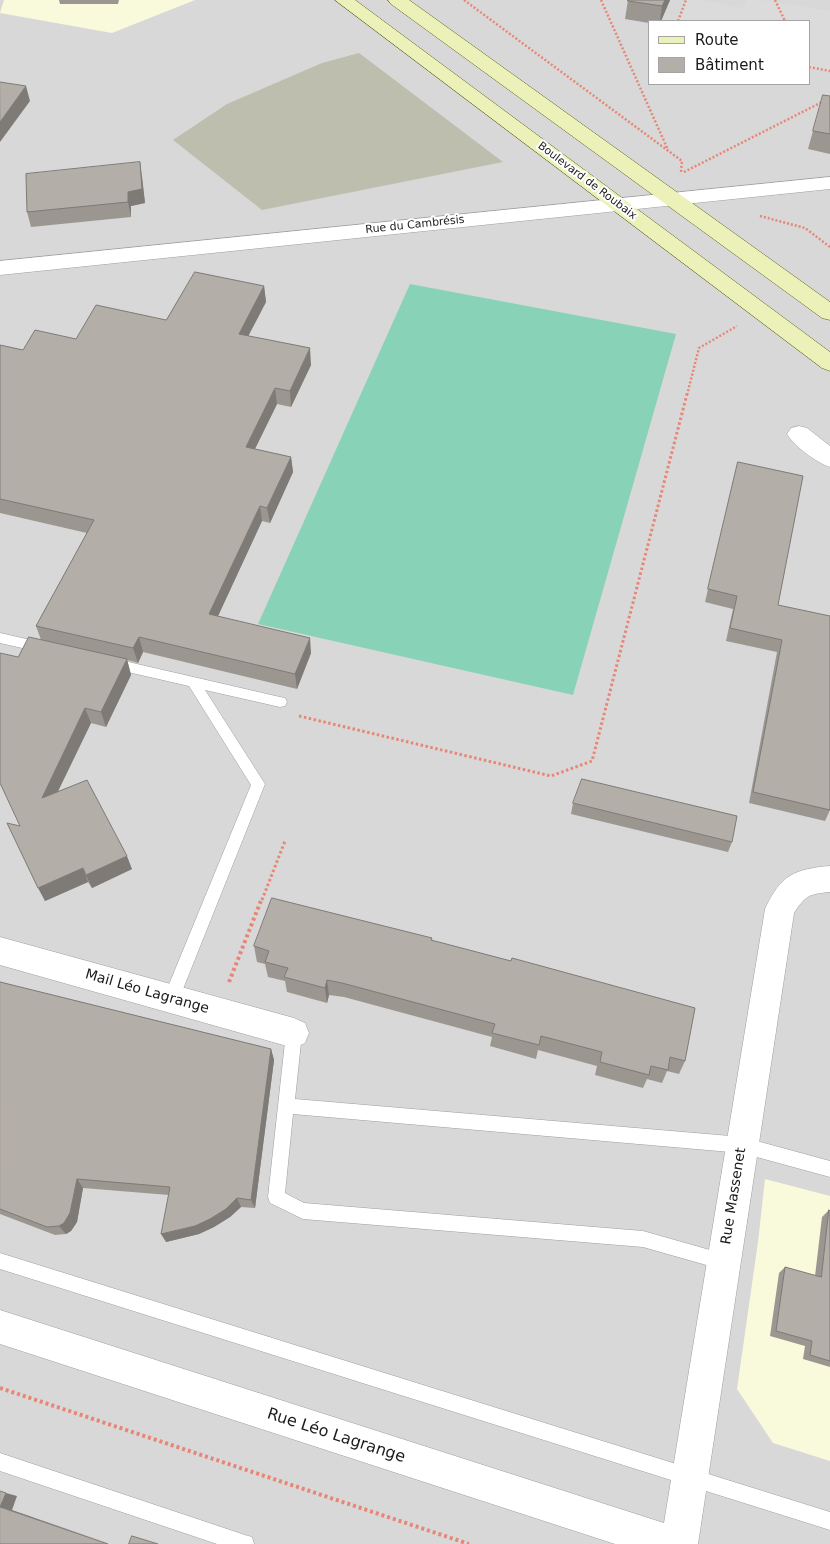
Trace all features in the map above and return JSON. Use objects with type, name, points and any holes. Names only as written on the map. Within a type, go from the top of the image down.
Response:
[{"type":"main road","name":"Boulevard de Roubaix","points":[[344,0],[830,363]]},
{"type":"main road","points":[[397,0],[830,313]]},
{"type":"street","name":"Rue du Cambrésis","points":[[0,268],[830,183]]},
{"type":"street","points":[[799,434],[830,458]]},
{"type":"street","name":"Rue Massenet","points":[[679,1544],[780,909],[790,894],[805,881],[830,879]]},
{"type":"street","name":"Mail Léo Lagrange","points":[[0,951],[294,1033]]},
{"type":"street","name":"Rue Léo Lagrange","points":[[0,1327],[672,1544]]},
{"type":"lane","points":[[0,638],[58,652]]},
{"type":"lane","points":[[96,660],[280,702]]},
{"type":"lane","points":[[171,999],[258,784],[192,682]]},
{"type":"lane","points":[[294,1033],[276,1197],[303,1211],[643,1239],[724,1262]]},
{"type":"lane","points":[[286,1106],[742,1145],[830,1169]]},
{"type":"lane","points":[[0,1261],[830,1521]]},
{"type":"lane","points":[[0,1462],[245,1544]]},
{"type":"path","points":[[464,0],[682,161],[681,174],[830,98]]},
{"type":"path","points":[[601,0],[668,151]]},
{"type":"path","points":[[678,20],[686,0]]},
{"type":"path","points":[[775,0],[785,20]]},
{"type":"path","points":[[810,67],[830,70]]},
{"type":"path","points":[[815,105],[823,106]]},
{"type":"path","points":[[756,215],[805,228],[830,247]]},
{"type":"path","points":[[280,702],[300,716],[550,776],[592,761],[699,348],[761,312]]},
{"type":"path","points":[[217,1011],[285,841]]},
{"type":"path","points":[[0,1388],[470,1544]]},
{"type":"shaded area","points":[[0,0],[830,0],[830,1544],[0,1544]]},
{"type":"shaded area","points":[[4,0],[195,0],[112,33],[0,13]]},
{"type":"shaded area","points":[[686,0],[698,0],[743,8],[746,0],[760,0],[830,11],[830,71],[810,67],[810,20],[678,20]]},
{"type":"shaded area","points":[[359,53],[503,162],[262,210],[173,140],[227,104],[322,63]]},
{"type":"shaded area","points":[[765,1179],[830,1196],[830,1461],[773,1443],[737,1389]]},
{"type":"green space","points":[[410,284],[676,334],[573,695],[258,624]]},
{"type":"building","points":[[628,0],[665,0],[662,6]]},
{"type":"building","points":[[0,82],[26,86],[0,122]]},
{"type":"building","points":[[823,95],[830,96],[830,134],[813,131]]},
{"type":"building","points":[[140,162],[142,189],[128,192],[128,202],[27,212],[26,174]]},
{"type":"building","points":[[195,272],[264,286],[239,334],[310,348],[290,391],[275,388],[246,447],[291,457],[267,508],[260,506],[209,614],[310,638],[295,674],[139,637],[133,648],[36,626],[94,520],[0,499],[0,345],[23,350],[35,330],[76,339],[96,305],[166,320]]},
{"type":"building","points":[[738,462],[803,476],[778,605],[830,616],[830,810],[753,792],[782,640],[730,628],[737,596],[708,589]]},
{"type":"building","points":[[29,637],[127,659],[101,712],[85,708],[42,798],[87,780],[127,856],[86,875],[83,868],[38,888],[7,823],[20,826],[0,783],[0,653],[18,657]]},
{"type":"building","points":[[582,779],[737,816],[732,842],[573,803]]},
{"type":"building","points":[[272,898],[432,938],[431,940],[511,961],[512,958],[695,1008],[685,1061],[670,1057],[668,1070],[651,1066],[649,1075],[600,1062],[602,1052],[541,1036],[539,1045],[492,1033],[495,1024],[342,983],[327,980],[325,988],[284,977],[288,968],[265,962],[269,951],[254,946]]},
{"type":"building","points":[[0,982],[271,1049],[251,1200],[237,1198],[226,1209],[210,1219],[195,1226],[161,1234],[170,1187],[77,1179],[70,1213],[64,1223],[59,1226],[47,1227],[0,1209]]},
{"type":"building","points":[[829,1210],[830,1361],[810,1355],[812,1341],[776,1331],[785,1267],[821,1277]]},
{"type":"building","points":[[0,1491],[6,1493],[0,1507]]},
{"type":"building","points":[[0,1507],[108,1544],[0,1544]]},
{"type":"building","points":[[132,1536],[158,1544],[129,1544]]}]
